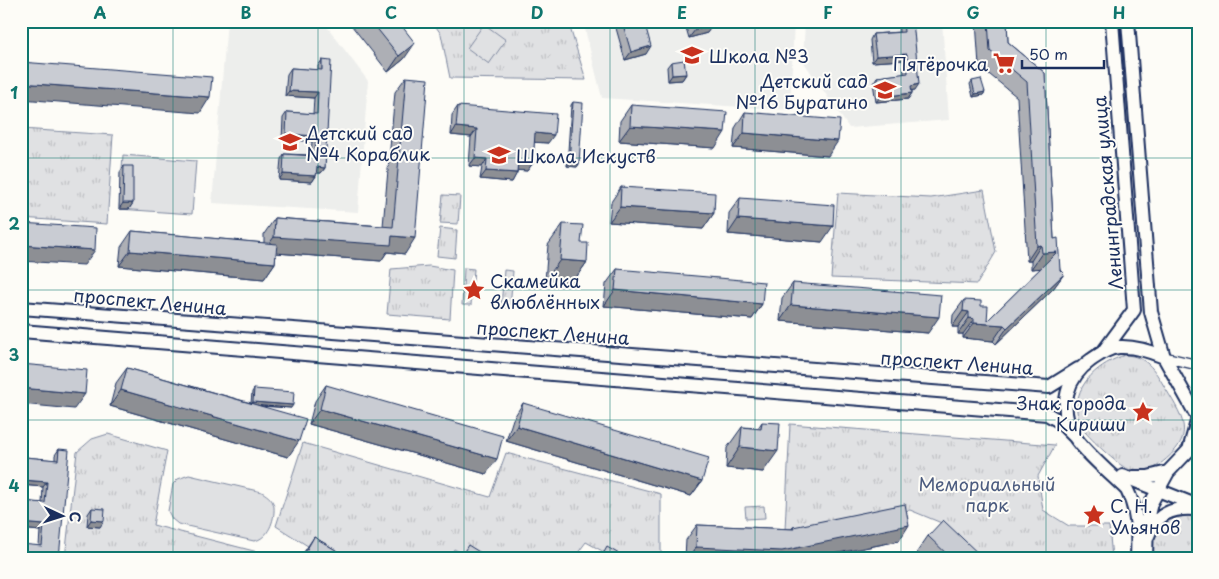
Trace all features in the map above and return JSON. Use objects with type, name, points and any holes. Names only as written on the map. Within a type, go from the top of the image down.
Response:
[{"type":"main road","name":"Ленинградская улица","points":[[1102,352],[1134,310],[1112,21]]},
{"type":"main road","name":"Ленинградская улица","points":[[1128,21],[1151,312],[1164,358]]},
{"type":"main road","name":"проспект Ленина","points":[[21,308],[1049,387],[1078,369]]},
{"type":"main road","points":[[21,331],[1047,414],[1059,421],[1130,495],[1137,514],[1146,558]]},
{"type":"main road","points":[[1074,436],[1068,419],[1066,399],[1070,384],[1078,369],[1102,352],[1118,347],[1137,348],[1164,358],[1198,418],[1189,450],[1168,472],[1150,503],[1137,558]]},
{"type":"main road","points":[[1101,464],[1123,476],[1198,508]]},
{"type":"main road","points":[[1123,476],[1148,477],[1168,472]]},
{"type":"main road","points":[[1142,537],[1158,518],[1169,510],[1198,508]]},
{"type":"street","points":[[1164,358],[1198,365]]},
{"type":"shaded area","name":"Детский сад №4 Кораблик","points":[[227,21],[323,21],[368,81],[358,212],[212,203]]},
{"type":"shaded area","name":"Школа №3","points":[[583,21],[794,21],[790,110],[602,98]]},
{"type":"shaded area","name":"Детский сад №16 Буратино","points":[[805,21],[942,21],[949,120],[849,128],[803,61]]},
{"type":"green space","points":[[432,21],[568,21],[586,80],[450,78],[441,34]]},
{"type":"green space","points":[[484,24],[506,40],[489,64],[467,48]]},
{"type":"green space","points":[[21,129],[113,135],[107,224],[21,218]]},
{"type":"green space","points":[[123,155],[196,161],[192,214],[119,209]]},
{"type":"green space","points":[[984,190],[996,252],[977,284],[831,278],[838,193],[931,198]]},
{"type":"green space","points":[[443,195],[460,196],[458,224],[440,223]]},
{"type":"green space","points":[[440,228],[457,230],[455,258],[437,256]]},
{"type":"green space","points":[[429,266],[453,270],[450,319],[387,314],[391,269]]},
{"type":"green space","points":[[464,268],[474,269],[471,305],[462,305]]},
{"type":"green space","points":[[504,270],[513,271],[510,308],[501,307]]},
{"type":"green space","points":[[1125,355],[1139,358],[1149,364],[1177,408],[1183,427],[1183,436],[1172,454],[1151,470],[1143,472],[1127,469],[1107,454],[1083,430],[1077,414],[1077,401],[1085,383],[1098,369]]},
{"type":"green space","name":"Мемориальный парк","points":[[790,424],[1055,445],[1038,476],[1043,510],[1069,526],[1109,526],[1112,558],[979,558],[944,524],[910,510],[785,530]]},
{"type":"green space","points":[[108,434],[167,451],[153,525],[281,558],[65,558],[77,452],[92,439]]},
{"type":"green space","points":[[303,443],[490,497],[506,453],[661,494],[661,558],[615,558],[586,542],[574,558],[472,558],[454,549],[449,558],[327,558],[276,526]]},
{"type":"green space","points":[[189,475],[262,492],[271,500],[274,507],[272,523],[267,533],[254,541],[178,524],[172,519],[168,511],[173,484],[178,479]]},
{"type":"green space","points":[[764,506],[765,518],[746,519],[745,507]]},
{"type":"green space","points":[[1189,516],[1198,519],[1198,558],[1151,558],[1153,541],[1160,528],[1171,520]]},
{"type":"building","points":[[371,21],[398,21],[415,43],[399,56]]},
{"type":"building","points":[[622,21],[644,21],[651,46],[631,52]]},
{"type":"building","points":[[692,21],[712,21],[713,25],[695,30]]},
{"type":"building","points":[[903,21],[913,21],[919,84],[911,86],[912,93],[880,97],[877,77],[908,73],[907,54],[876,56],[873,34],[904,32]]},
{"type":"building","points":[[988,21],[1007,21],[1008,42],[1045,73],[1054,239],[1058,238],[1060,270],[1064,274],[1007,328],[1004,325],[974,323],[974,319],[969,318],[969,312],[963,311],[964,300],[981,301],[981,306],[988,306],[987,321],[1057,252],[1042,253],[1041,245],[1037,246],[1027,82],[990,51]]},
{"type":"building","points":[[322,60],[331,61],[325,168],[317,167],[316,176],[283,174],[284,154],[315,156],[316,136],[286,134],[287,112],[317,114],[318,92],[289,91],[291,68],[322,70]]},
{"type":"building","points":[[684,60],[686,74],[672,75],[671,62]]},
{"type":"building","points":[[21,62],[212,77],[210,97],[21,83]]},
{"type":"building","points":[[406,77],[428,79],[415,238],[392,236],[391,245],[274,237],[275,218],[393,227]]},
{"type":"building","points":[[981,79],[985,92],[975,94],[972,81]]},
{"type":"building","points":[[573,102],[583,103],[579,164],[569,163]]},
{"type":"building","points":[[631,105],[727,112],[725,132],[630,126]]},
{"type":"building","name":"Школа Искуств","points":[[458,106],[556,114],[554,135],[535,133],[533,163],[518,162],[517,173],[486,171],[487,159],[475,158],[477,129],[456,127]]},
{"type":"building","points":[[745,112],[840,120],[838,141],[744,133]]},
{"type":"building","points":[[124,166],[133,166],[133,203],[123,203]]},
{"type":"building","points":[[621,187],[715,193],[714,213],[620,207]]},
{"type":"building","points":[[740,198],[834,205],[833,226],[738,219]]},
{"type":"building","points":[[21,223],[96,228],[95,250],[21,245]]},
{"type":"building","points":[[563,224],[583,225],[581,243],[588,243],[587,262],[560,260]]},
{"type":"building","points":[[132,231],[277,244],[275,263],[130,251]]},
{"type":"building","points":[[617,269],[764,282],[762,304],[615,290]]},
{"type":"building","points":[[793,283],[941,295],[939,317],[791,305]]},
{"type":"building","points":[[21,364],[87,370],[85,394],[21,388]]},
{"type":"building","points":[[127,368],[306,419],[299,441],[121,390]]},
{"type":"building","points":[[326,385],[503,436],[497,459],[320,409]]},
{"type":"building","points":[[254,389],[294,392],[293,405],[253,402]]},
{"type":"building","points":[[523,403],[709,458],[702,481],[517,426]]},
{"type":"building","points":[[762,422],[780,423],[778,451],[740,447],[742,427],[761,429]]},
{"type":"building","points":[[59,449],[69,450],[59,558],[21,558],[21,544],[42,546],[44,525],[21,523],[22,501],[45,503],[47,482],[23,480],[25,457],[58,460]]},
{"type":"building","points":[[905,504],[909,525],[782,551],[696,547],[697,525],[794,529],[793,527]]},
{"type":"building","points":[[92,508],[105,509],[104,521],[91,520]]},
{"type":"building","points":[[943,520],[983,558],[951,558],[928,536]]},
{"type":"building","points":[[314,537],[349,558],[306,558],[303,556]]},
{"type":"building","points":[[468,545],[489,558],[460,558]]},
{"type":"building","points":[[607,547],[626,558],[601,558]]},
{"type":"place","name":"Школа №3","points":[[692,55]]},
{"type":"place","name":"Пятёрочка","points":[[1004,63]]},
{"type":"place","name":"Детский сад №16 Буратино","points":[[885,90]]},
{"type":"place","name":"Детский сад №4 Кораблик","points":[[290,142]]},
{"type":"place","name":"Школа Искуств","points":[[499,155]]},
{"type":"place","name":"Скамейка влюблённых","points":[[474,290]]},
{"type":"place","name":"Знак города Кириши","points":[[1143,412]]},
{"type":"place","name":"С. Н. Ульянов","points":[[1094,515]]}]
